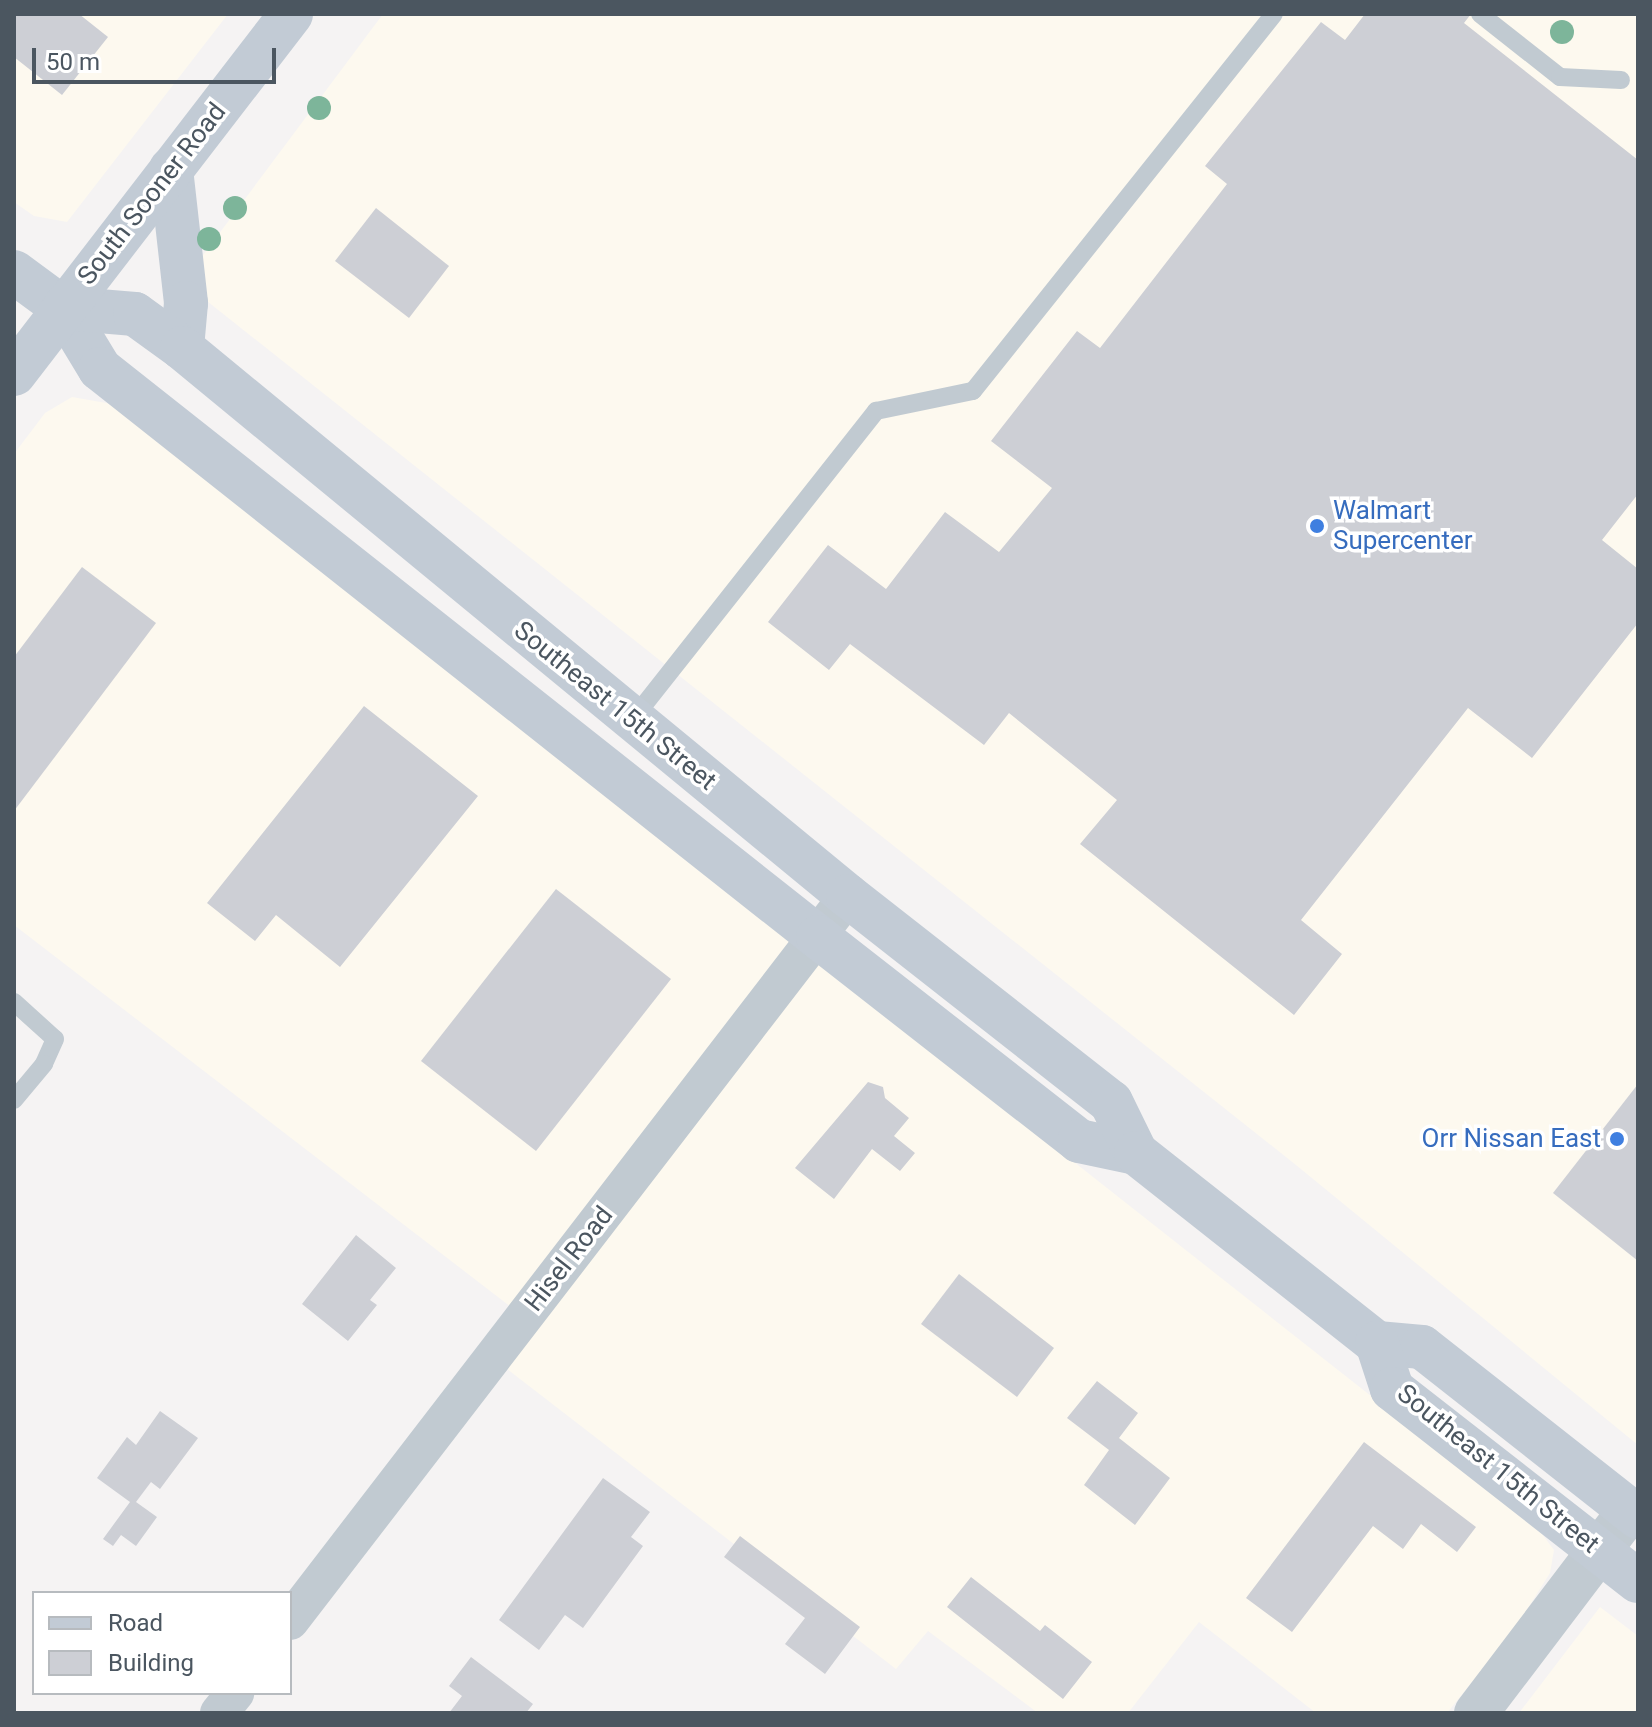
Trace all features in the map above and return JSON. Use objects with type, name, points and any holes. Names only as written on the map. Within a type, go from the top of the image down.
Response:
[{"type":"main road","name":"South Sooner Road","points":[[14,374],[291,14]]},
{"type":"main road","points":[[171,169],[186,303],[182,348]]},
{"type":"main road","name":"Southeast 15th Street","points":[[14,272],[63,308],[100,369],[818,937],[1079,1141],[1136,1153]]},
{"type":"main road","name":"Southeast 15th Street","points":[[63,308],[135,314],[182,348],[848,896],[1111,1102],[1136,1153],[1377,1343],[1422,1347],[1635,1509]]},
{"type":"main road","points":[[599,762],[632,720]]},
{"type":"main road","name":"Southeast 15th Street","points":[[1377,1343],[1392,1389],[1638,1581]]},
{"type":"street","name":"Hisel Road","points":[[292,1618],[848,896]]},
{"type":"street","points":[[1476,1713],[1598,1550],[1635,1509]]},
{"type":"street","points":[[219,1713],[233,1695]]},
{"type":"lane","points":[[632,720],[876,411],[973,391],[1274,14]]},
{"type":"lane","points":[[1480,14],[1560,77],[1621,80]]},
{"type":"lane","points":[[14,1002],[55,1039],[44,1064],[14,1100]]},
{"type":"shaded area","points":[[14,14],[228,14],[67,222],[34,216],[14,202]]},
{"type":"shaded area","points":[[383,14],[1638,14],[1638,1445],[1296,1165],[183,282]]},
{"type":"shaded area","points":[[72,397],[112,404],[1536,1526],[1554,1550],[1550,1573],[1516,1627],[1447,1713],[1316,1713],[1199,1622],[1128,1713],[1038,1713],[928,1631],[896,1669],[507,1369],[537,1327],[14,925],[14,454],[45,413]]},
{"type":"shaded area","points":[[1600,1607],[1638,1636],[1638,1713],[1519,1713]]},
{"type":"building","points":[[14,14],[79,14],[108,37],[62,95],[14,57]]},
{"type":"building","name":"Walmart Supercenter","points":[[1365,14],[1471,14],[1464,23],[1638,160],[1638,494],[1602,540],[1638,569],[1638,623],[1532,758],[1468,708],[1301,920],[1342,954],[1294,1015],[1080,844],[1117,800],[1009,713],[984,745],[850,644],[829,670],[768,622],[828,545],[886,589],[945,512],[999,552],[1052,488],[991,441],[1077,331],[1100,348],[1227,184],[1205,166],[1321,22],[1345,40]]},
{"type":"building","points":[[376,208],[449,266],[409,318],[335,261]]},
{"type":"building","points":[[82,567],[156,623],[14,811],[14,657]]},
{"type":"building","points":[[364,706],[478,796],[340,967],[276,915],[255,941],[207,903]]},
{"type":"building","points":[[556,889],[671,979],[536,1151],[421,1061]]},
{"type":"building","points":[[868,1082],[883,1087],[885,1098],[909,1118],[894,1136],[915,1153],[900,1171],[872,1149],[834,1199],[795,1168]]},
{"type":"building","name":"Orr Nissan East","points":[[1638,1084],[1638,1261],[1553,1193]]},
{"type":"building","points":[[356,1235],[396,1268],[370,1300],[377,1305],[348,1341],[302,1304]]},
{"type":"building","points":[[959,1274],[1054,1348],[1017,1397],[921,1324]]},
{"type":"building","points":[[1097,1381],[1138,1413],[1119,1438],[1170,1478],[1135,1525],[1084,1485],[1109,1450],[1067,1418]]},
{"type":"building","points":[[160,1411],[198,1438],[160,1489],[151,1482],[136,1502],[157,1517],[136,1546],[121,1535],[113,1546],[103,1539],[130,1502],[97,1478],[127,1437],[136,1445]]},
{"type":"building","points":[[1364,1442],[1476,1527],[1457,1552],[1421,1524],[1403,1549],[1373,1526],[1292,1632],[1246,1598]]},
{"type":"building","points":[[603,1478],[650,1512],[631,1537],[643,1546],[583,1628],[565,1615],[539,1650],[499,1620]]},
{"type":"building","points":[[740,1536],[860,1627],[825,1674],[785,1644],[805,1618],[724,1557]]},
{"type":"building","points":[[971,1577],[1040,1631],[1045,1625],[1092,1662],[1063,1699],[947,1607]]},
{"type":"building","points":[[471,1657],[533,1704],[526,1713],[449,1713],[462,1696],[449,1686]]},
{"type":"place","name":"Walmart Supercenter","points":[[1317,526]]},
{"type":"place","name":"Orr Nissan East","points":[[1617,1139]]}]
